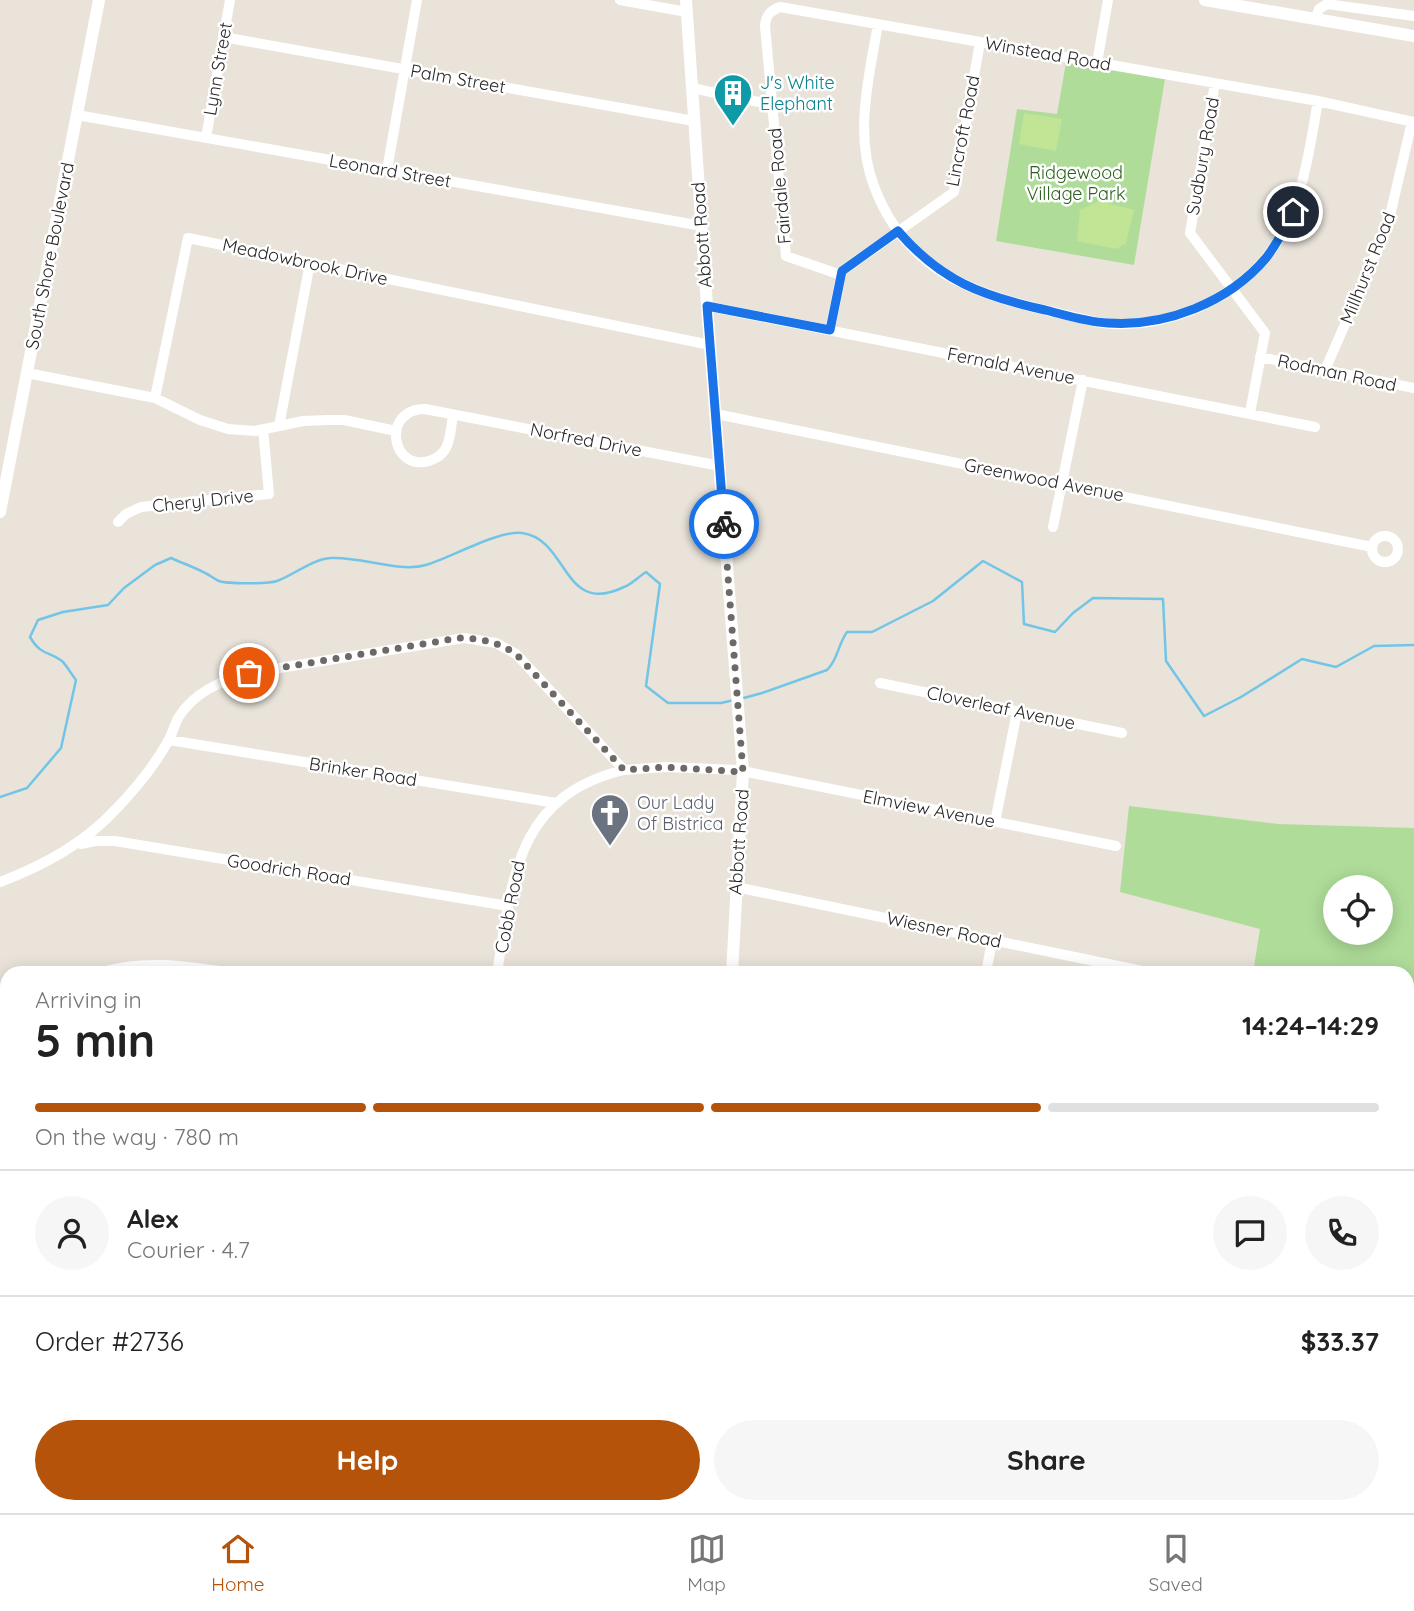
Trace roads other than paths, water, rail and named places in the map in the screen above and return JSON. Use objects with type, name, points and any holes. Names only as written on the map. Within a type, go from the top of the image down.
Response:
[{"type":"street","name":"South Shore Boulevard","points":[[0,512],[99,0]]},
{"type":"street","name":"Lynn Street","points":[[206,138],[230,0]]},
{"type":"street","points":[[387,170],[417,0]]},
{"type":"street","points":[[620,0],[687,6]]},
{"type":"street","points":[[1097,63],[1108,0]]},
{"type":"street","points":[[1205,0],[1414,36]]},
{"type":"street","points":[[1316,18],[1319,9],[1327,4],[1414,16]]},
{"type":"street","name":"Abbott Road","points":[[687,6],[743,772],[732,966]]},
{"type":"street","name":"Winstead Road","points":[[772,102],[766,17],[769,12],[787,7],[1318,101],[1413,122]]},
{"type":"street","points":[[878,24],[866,94],[866,156],[874,186],[898,231],[932,265],[977,292],[1100,322],[1128,323],[1172,317],[1212,301],[1265,259],[1293,212],[1305,175],[1318,101]]},
{"type":"street","name":"Palm Street","points":[[223,37],[694,121]]},
{"type":"street","name":"Lincroft Road","points":[[841,275],[842,271],[954,192],[980,42]]},
{"type":"street","name":"Sudbury Road","points":[[1215,83],[1190,233],[1265,333],[1250,413]]},
{"type":"street","points":[[692,88],[772,102]]},
{"type":"street","name":"Fairdale Road","points":[[772,102],[786,256],[841,275]]},
{"type":"street","name":"Leonard Street","points":[[77,115],[702,226]]},
{"type":"street","name":"Millhurst Road","points":[[1325,370],[1387,228],[1413,122]]},
{"type":"street","name":"Meadowbrook Drive","points":[[155,398],[188,237],[710,345]]},
{"type":"street","points":[[279,426],[310,263]]},
{"type":"street","points":[[830,330],[841,275]]},
{"type":"street","name":"Fernald Avenue","points":[[707,306],[1315,427]]},
{"type":"street","name":"Rodman Road","points":[[1260,357],[1414,388]]},
{"type":"street","points":[[27,373],[155,398],[214,426],[241,431],[303,421],[344,420],[396,431],[396,443],[400,451],[412,461],[426,462],[435,459],[446,448],[453,415]]},
{"type":"street","points":[[1053,527],[1083,380]]},
{"type":"street","name":"Norfred Drive","points":[[396,431],[405,415],[419,409],[720,466]]},
{"type":"street","name":"Greenwood Avenue","points":[[716,414],[1372,547]]},
{"type":"street","name":"Cheryl Drive","points":[[118,522],[126,514],[141,507],[269,494],[263,429]]},
{"type":"street","points":[[0,882],[38,866],[88,836],[119,806],[169,740],[174,725],[186,708],[207,690],[249,673],[464,638],[496,643],[516,654],[624,770]]},
{"type":"street","name":"Cloverleaf Avenue","points":[[880,683],[1122,733]]},
{"type":"street","points":[[995,822],[1017,712]]},
{"type":"street","name":"Brinker Road","points":[[169,740],[556,803]]},
{"type":"street","name":"Elmview Avenue","points":[[624,770],[665,767],[743,772],[1116,846]]},
{"type":"street","name":"Cobb Road","points":[[498,966],[520,854],[538,823],[556,803],[585,784],[605,774],[624,770]]},
{"type":"street","name":"Goodrich Road","points":[[70,849],[95,841],[115,841],[508,906]]},
{"type":"street","name":"Wiesner Road","points":[[736,887],[1117,966]]},
{"type":"street","points":[[987,966],[992,941]]},
{"type":"street","points":[[141,966],[192,966]]},
{"type":"waterway","points":[[0,797],[27,788],[61,748],[76,680],[62,661],[42,650],[30,637],[38,620],[63,612],[108,605],[124,588],[155,565],[171,558],[219,581],[266,583],[277,581],[317,561],[331,558],[404,567],[426,565],[488,540],[522,533],[537,538],[549,548],[567,574],[577,585],[589,592],[604,594],[624,587],[646,572],[660,584],[646,686],[668,703],[721,703],[734,700]]},
{"type":"waterway","points":[[740,699],[827,670],[834,662],[847,632],[872,632],[933,601],[983,561],[1022,582],[1024,624],[1055,632],[1073,613],[1093,598],[1163,599],[1166,661],[1204,716],[1241,697],[1302,659],[1336,667],[1374,646],[1414,645]]},
{"type":"place","name":"J's White Elephant","points":[[733,127]]},
{"type":"place","name":"Our Lady Of Bistrica","points":[[610,847]]},
{"type":"park label","name":"Ridgewood Village Park","points":[[1076,183]]}]
